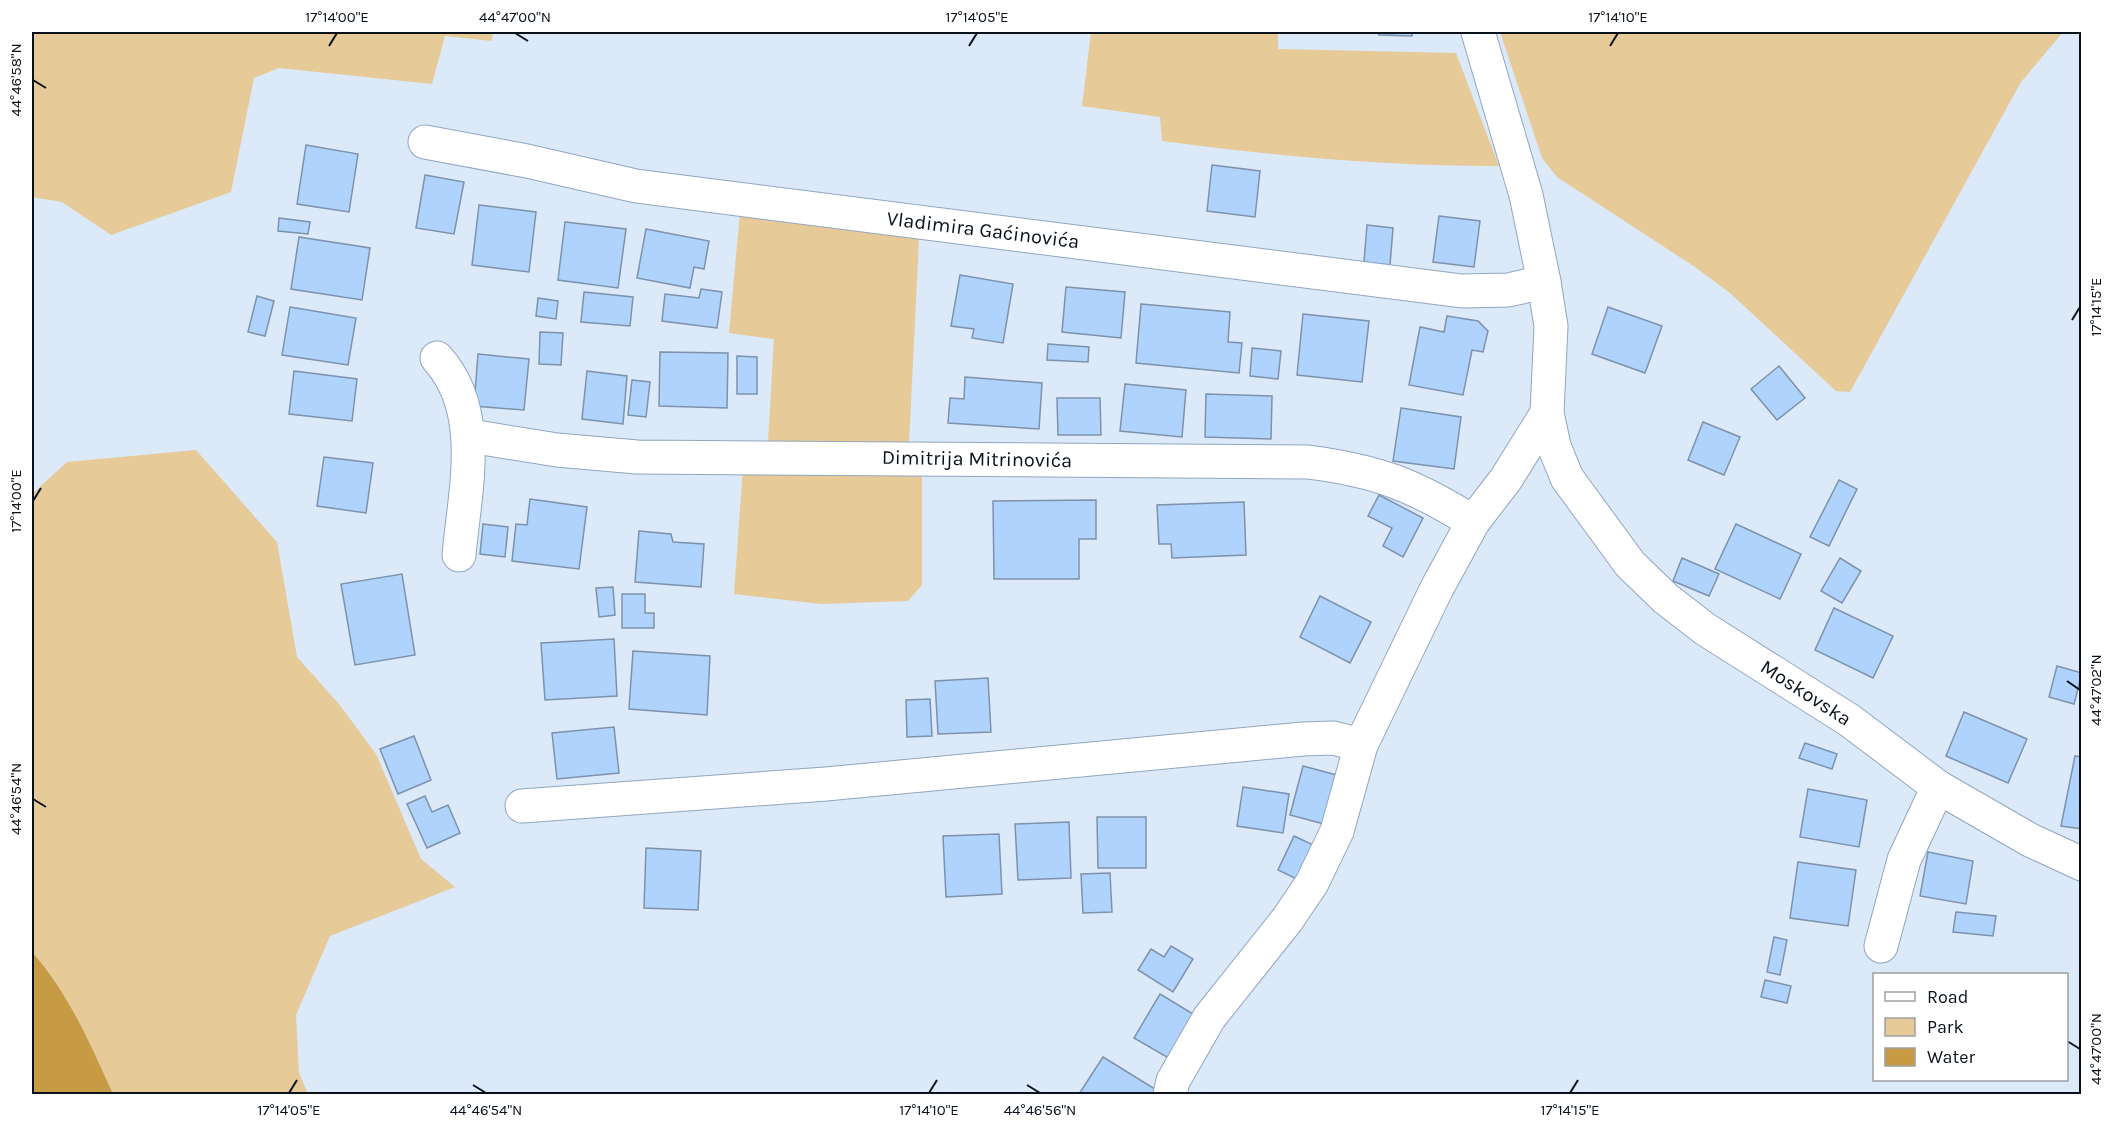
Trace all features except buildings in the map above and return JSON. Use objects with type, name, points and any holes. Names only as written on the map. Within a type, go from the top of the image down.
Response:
[{"type":"street","points":[[1170,1095],[1173,1081],[1209,1018],[1287,920],[1312,883],[1337,831],[1361,745],[1437,588],[1473,522],[1506,479],[1546,413],[1551,326],[1544,282],[1526,195],[1478,32]]},
{"type":"street","name":"Vladimira Gaćinovića","points":[[425,142],[527,161],[636,186],[1462,291],[1508,290],[1544,282]]},
{"type":"street","points":[[436,358],[449,372],[457,387],[470,436],[459,555]]},
{"type":"street","name":"Moskovska","points":[[1546,413],[1554,446],[1567,478],[1630,564],[1665,598],[1705,629],[1850,720],[1938,787],[2030,840],[2082,864]]},
{"type":"street","name":"Dimitrija Mitrinovića","points":[[470,436],[557,450],[637,457],[1308,462],[1345,467],[1391,478],[1428,494],[1473,522]]},
{"type":"street","points":[[1506,479],[1534,470],[1567,478]]},
{"type":"street","points":[[522,806],[826,784],[1303,739],[1334,738],[1361,745]]},
{"type":"street","points":[[1881,946],[1904,860],[1938,787]]},
{"type":"green space","points":[[32,32],[493,32],[492,41],[445,36],[432,84],[279,68],[254,78],[231,192],[111,235],[62,202],[32,197]]},
{"type":"green space","points":[[1091,32],[1278,32],[1278,49],[1456,53],[1499,166],[1330,159],[1162,141],[1160,117],[1082,106]]},
{"type":"green space","points":[[1500,32],[2063,32],[2021,82],[1850,392],[1836,391],[1730,293],[1695,267],[1557,177],[1542,158]]},
{"type":"green space","points":[[740,212],[919,238],[909,445],[768,442],[774,339],[729,333]]},
{"type":"green space","points":[[196,450],[277,542],[297,657],[339,704],[376,754],[421,859],[455,887],[330,936],[296,1015],[299,1073],[308,1094],[113,1094],[68,1002],[32,952],[32,494],[67,462]]},
{"type":"green space","points":[[743,467],[922,470],[922,585],[908,601],[821,604],[734,594]]},
{"type":"water","points":[[32,952],[68,1002],[113,1094],[32,1094]]}]
